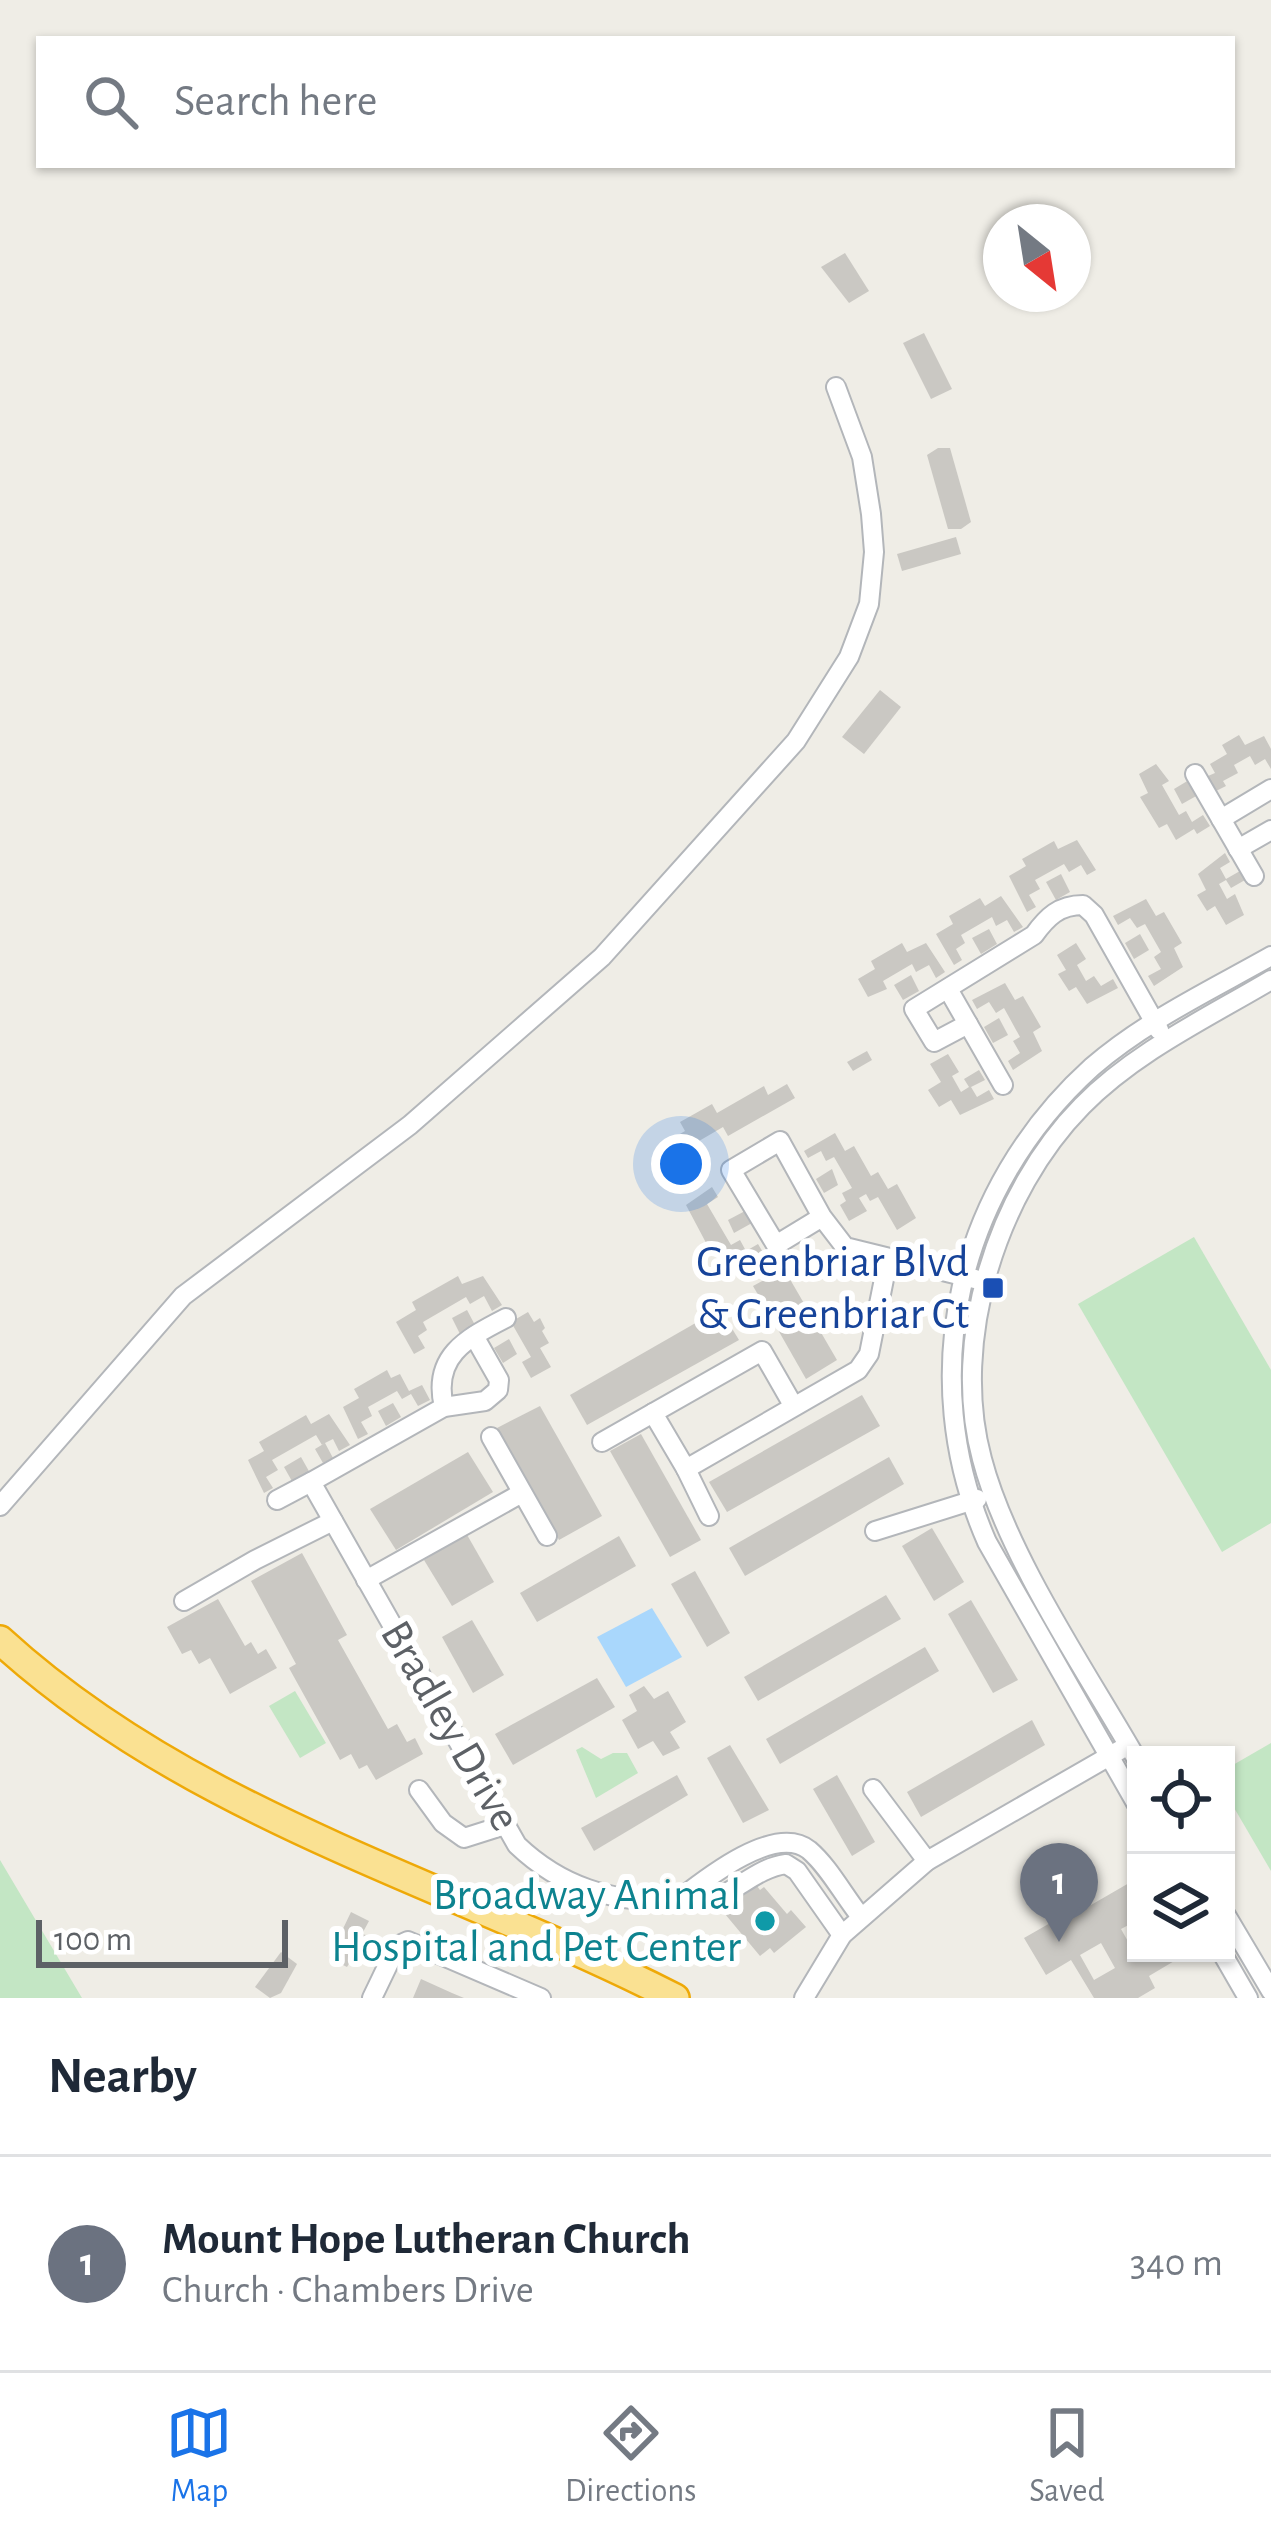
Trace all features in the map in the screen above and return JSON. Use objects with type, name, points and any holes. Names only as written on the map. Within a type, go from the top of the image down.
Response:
[{"type":"highway","points":[[8,1647],[106,1725],[231,1796],[664,1993],[691,1998]]},
{"type":"street","points":[[0,1506],[183,1297],[410,1125],[602,957],[796,741],[849,657],[869,604],[874,552],[871,514],[862,457],[836,387]]},
{"type":"street","points":[[1195,774],[1254,876]]},
{"type":"street","points":[[1221,819],[1271,789]]},
{"type":"street","points":[[1238,849],[1271,830]]},
{"type":"street","points":[[968,1024],[934,1042],[914,1009],[1034,935],[1047,917],[1068,905],[1082,905],[1094,915],[1166,1042]]},
{"type":"street","points":[[1127,1787],[1002,1569],[969,1502],[956,1441],[949,1365],[963,1275],[980,1225],[1035,1129],[1096,1064],[1155,1022],[1271,956]]},
{"type":"street","points":[[1129,1746],[1022,1556],[993,1493],[980,1456],[972,1364],[975,1325],[984,1281],[1016,1205],[1056,1135],[1084,1104],[1166,1042],[1271,980]]},
{"type":"street","points":[[948,989],[1003,1084]]},
{"type":"street","points":[[822,1217],[776,1245],[731,1170],[780,1141],[822,1217],[845,1247],[984,1281]]},
{"type":"street","points":[[686,1468],[858,1370],[869,1354],[888,1259]]},
{"type":"street","points":[[443,1407],[438,1382],[452,1353],[506,1318]]},
{"type":"street","points":[[277,1500],[443,1407],[485,1401],[498,1390],[499,1380],[474,1336]]},
{"type":"street","points":[[602,1442],[762,1351],[793,1405]]},
{"type":"street","points":[[653,1413],[709,1516]]},
{"type":"street","points":[[491,1437],[547,1536]]},
{"type":"street","name":"Bradley Drive","points":[[310,1482],[505,1825],[539,1867],[570,1883],[629,1900],[710,1900],[754,1875],[786,1864],[797,1871],[842,1935]]},
{"type":"street","name":"Bradley Drive","points":[[366,1580],[522,1492]]},
{"type":"street","points":[[875,1531],[993,1493]]},
{"type":"street","points":[[184,1601],[333,1521]]},
{"type":"street","points":[[804,1998],[842,1935],[927,1861],[1110,1756],[1127,1753]]},
{"type":"street","points":[[873,1789],[927,1861]]},
{"type":"street","points":[[419,1790],[443,1823],[464,1838],[505,1825]]},
{"type":"street","points":[[677,1900],[710,1875],[788,1840],[818,1859],[861,1917]]},
{"type":"street","points":[[1235,1930],[1271,1991]]},
{"type":"street","points":[[371,1998],[398,1946],[408,1941],[541,1998]]},
{"type":"street","points":[[1227,1962],[1248,1998]]},
{"type":"green space","points":[[1194,1237],[1271,1370],[1271,1523],[1222,1552],[1078,1304]]},
{"type":"green space","points":[[295,1691],[326,1743],[300,1758],[269,1706]]},
{"type":"green space","points":[[1271,1743],[1271,1871],[1235,1809],[1235,1764]]},
{"type":"green space","points":[[582,1747],[601,1759],[627,1753],[638,1773],[596,1798],[576,1750]]},
{"type":"green space","points":[[0,1860],[82,1998],[0,1998]]},
{"type":"water","points":[[652,1608],[682,1657],[626,1687],[597,1637]]},
{"type":"building","points":[[845,253],[869,291],[849,303],[821,267]]},
{"type":"building","points":[[924,333],[952,389],[931,399],[903,343]]},
{"type":"building","points":[[950,448],[971,522],[961,529],[948,529],[927,455]]},
{"type":"building","points":[[956,537],[961,554],[902,571],[897,554]]},
{"type":"building","points":[[880,690],[901,707],[864,754],[842,737]]},
{"type":"building","points":[[1239,735],[1245,745],[1264,736],[1271,749],[1271,769],[1265,759],[1255,765],[1250,756],[1234,765],[1238,773],[1216,791],[1208,776],[1215,773],[1210,764],[1227,754],[1222,745]]},
{"type":"building","points":[[1156,764],[1169,781],[1162,785],[1179,815],[1186,811],[1192,822],[1203,815],[1210,826],[1176,840],[1167,824],[1159,828],[1140,797],[1148,793],[1139,774]]},
{"type":"building","points":[[1189,780],[1198,795],[1182,804],[1174,789]]},
{"type":"building","points":[[1077,840],[1096,870],[1087,875],[1081,865],[1069,872],[1064,864],[1035,880],[1040,889],[1029,895],[1036,907],[1027,912],[1009,876],[1026,866],[1022,859],[1054,841],[1058,849]]},
{"type":"building","points":[[1225,853],[1230,862],[1220,868],[1226,879],[1240,871],[1245,880],[1231,888],[1226,880],[1219,884],[1227,899],[1235,894],[1244,915],[1226,925],[1215,906],[1207,911],[1197,895],[1206,890],[1198,874]]},
{"type":"building","points":[[1061,874],[1070,892],[1056,900],[1046,882]]},
{"type":"building","points":[[1001,896],[1023,927],[1014,932],[1007,920],[996,926],[992,917],[961,935],[965,943],[956,949],[962,960],[954,965],[936,934],[953,924],[949,916],[980,898],[985,906]]},
{"type":"building","points":[[1146,899],[1156,916],[1164,912],[1182,943],[1174,948],[1183,967],[1154,986],[1148,976],[1161,969],[1154,957],[1161,952],[1145,924],[1137,928],[1130,918],[1118,925],[1113,916]]},
{"type":"building","points":[[989,929],[997,944],[981,954],[972,938]]},
{"type":"building","points":[[1140,934],[1149,950],[1134,959],[1125,943]]},
{"type":"building","points":[[902,943],[907,952],[926,943],[945,972],[936,978],[929,965],[916,972],[912,964],[883,981],[887,989],[868,997],[858,979],[875,969],[871,961]]},
{"type":"building","points":[[1076,943],[1086,959],[1077,965],[1086,981],[1094,976],[1101,986],[1113,979],[1118,988],[1087,1004],[1076,987],[1069,991],[1058,974],[1066,970],[1057,955]]},
{"type":"building","points":[[911,975],[919,991],[903,1000],[894,985]]},
{"type":"building","points":[[1005,983],[1015,1000],[1023,996],[1041,1027],[1033,1032],[1042,1051],[1013,1070],[1008,1061],[1020,1053],[1013,1041],[1020,1037],[1004,1008],[996,1013],[989,1002],[977,1009],[972,1000]]},
{"type":"building","points":[[999,1018],[1008,1035],[993,1043],[984,1027]]},
{"type":"building","points":[[867,1051],[872,1060],[853,1071],[847,1062]]},
{"type":"building","points":[[948,1054],[959,1072],[952,1076],[961,1092],[969,1087],[964,1079],[979,1070],[985,1080],[971,1087],[977,1097],[989,1090],[994,1099],[960,1115],[951,1100],[939,1107],[928,1090],[941,1082],[930,1064]]},
{"type":"building","points":[[787,1084],[795,1098],[728,1136],[723,1127],[675,1155],[668,1141],[685,1131],[680,1122],[712,1104],[717,1113],[764,1086],[768,1095]]},
{"type":"building","points":[[835,1133],[845,1151],[854,1146],[871,1176],[878,1172],[888,1189],[897,1184],[916,1218],[897,1230],[878,1197],[870,1201],[866,1194],[859,1198],[867,1211],[849,1221],[840,1205],[846,1201],[842,1193],[852,1188],[834,1157],[826,1161],[821,1151],[808,1158],[804,1151]]},
{"type":"building","points":[[832,1169],[838,1185],[824,1193],[816,1179]]},
{"type":"building","points":[[712,1187],[718,1197],[707,1204],[731,1245],[740,1240],[746,1251],[758,1244],[764,1254],[730,1267],[721,1251],[713,1256],[686,1205]]},
{"type":"building","points":[[745,1211],[752,1223],[734,1233],[728,1220]]},
{"type":"building","points":[[784,1269],[837,1360],[806,1379],[753,1286]]},
{"type":"building","points":[[458,1276],[462,1284],[483,1276],[502,1305],[492,1311],[484,1296],[470,1304],[466,1297],[423,1322],[427,1330],[418,1336],[425,1348],[414,1354],[396,1322],[416,1310],[412,1302]]},
{"type":"building","points":[[720,1309],[739,1340],[587,1425],[570,1395]]},
{"type":"building","points":[[467,1310],[475,1325],[460,1334],[452,1318]]},
{"type":"building","points":[[528,1312],[534,1322],[540,1318],[545,1328],[542,1331],[549,1343],[540,1348],[551,1367],[531,1378],[522,1362],[531,1357],[511,1322]]},
{"type":"building","points":[[509,1339],[517,1354],[503,1363],[494,1348]]},
{"type":"building","points":[[387,1370],[391,1378],[400,1374],[409,1391],[422,1385],[430,1400],[418,1406],[411,1394],[402,1399],[397,1391],[368,1407],[372,1416],[361,1422],[368,1434],[358,1439],[343,1407],[359,1398],[354,1389]]},
{"type":"building","points":[[862,1395],[880,1426],[727,1512],[709,1482]]},
{"type":"building","points":[[393,1403],[401,1417],[386,1426],[378,1411]]},
{"type":"building","points":[[540,1406],[602,1516],[559,1540],[497,1428]]},
{"type":"building","points":[[329,1414],[350,1445],[339,1451],[333,1439],[325,1443],[333,1458],[323,1463],[315,1449],[322,1445],[316,1435],[272,1460],[278,1470],[266,1477],[273,1488],[264,1493],[248,1460],[264,1451],[259,1442],[306,1415],[311,1424]]},
{"type":"building","points":[[641,1434],[701,1540],[670,1557],[610,1451]]},
{"type":"building","points":[[468,1452],[493,1492],[396,1550],[370,1509]]},
{"type":"building","points":[[301,1457],[310,1473],[293,1483],[284,1467]]},
{"type":"building","points":[[889,1457],[904,1484],[745,1576],[729,1548]]},
{"type":"building","points":[[932,1528],[964,1582],[934,1601],[902,1546]]},
{"type":"building","points":[[466,1533],[494,1582],[452,1606],[424,1560]]},
{"type":"building","points":[[619,1536],[636,1566],[537,1622],[520,1593]]},
{"type":"building","points":[[302,1553],[347,1635],[338,1640],[388,1729],[397,1724],[407,1742],[415,1738],[423,1754],[376,1780],[367,1765],[359,1769],[351,1754],[340,1760],[289,1668],[296,1664],[251,1581]]},
{"type":"building","points":[[695,1571],[730,1633],[707,1647],[671,1584]]},
{"type":"building","points":[[886,1595],[901,1619],[758,1701],[744,1677]]},
{"type":"building","points":[[218,1599],[245,1646],[251,1642],[258,1654],[266,1649],[277,1668],[230,1694],[210,1658],[199,1664],[191,1650],[182,1654],[167,1627]]},
{"type":"building","points":[[971,1600],[1018,1680],[993,1693],[948,1614]]},
{"type":"building","points":[[472,1620],[504,1675],[473,1693],[442,1637]]},
{"type":"building","points":[[925,1647],[939,1671],[780,1764],[766,1739]]},
{"type":"building","points":[[597,1678],[615,1707],[513,1765],[495,1734]]},
{"type":"building","points":[[644,1686],[654,1699],[668,1691],[686,1722],[670,1732],[680,1748],[663,1756],[653,1741],[638,1749],[622,1720],[637,1711],[629,1695]]},
{"type":"building","points":[[1032,1720],[1045,1745],[921,1817],[907,1792]]},
{"type":"building","points":[[730,1745],[769,1810],[743,1823],[707,1758]]},
{"type":"building","points":[[677,1775],[688,1795],[594,1851],[581,1828]]},
{"type":"building","points":[[837,1775],[875,1842],[852,1856],[813,1789]]},
{"type":"building","points":[[1127,1884],[1127,1926],[1121,1929],[1127,1940],[1127,1962],[1173,1962],[1149,1976],[1155,1988],[1138,1998],[1094,1998],[1071,1960],[1046,1975],[1024,1938],[1059,1918],[1051,1904],[1080,1887],[1091,1905]],"holes":[[[1101,1943],[1115,1968],[1094,1980],[1080,1955]]]},
{"type":"building","name":"Broadway Animal Hospital and Pet Center","points":[[757,1886],[764,1887],[787,1914],[791,1910],[806,1927],[774,1953],[770,1948],[760,1956],[725,1914]]},
{"type":"building","points":[[351,1912],[369,1921],[347,1967],[329,1958]]},
{"type":"building","points":[[281,1952],[297,1964],[281,1993],[270,1998],[255,1987]]},
{"type":"building","points":[[421,1979],[452,1993],[464,1998],[413,1998]]},
{"type":"place","name":"Greenbriar Blvd & Greenbriar Ct","points":[[993,1288]]},
{"type":"place","name":"Broadway Animal Hospital and Pet Center","points":[[765,1921]]},
{"type":"place","name":"Mount Hope Lutheran Church","points":[[1059,1942]]}]
